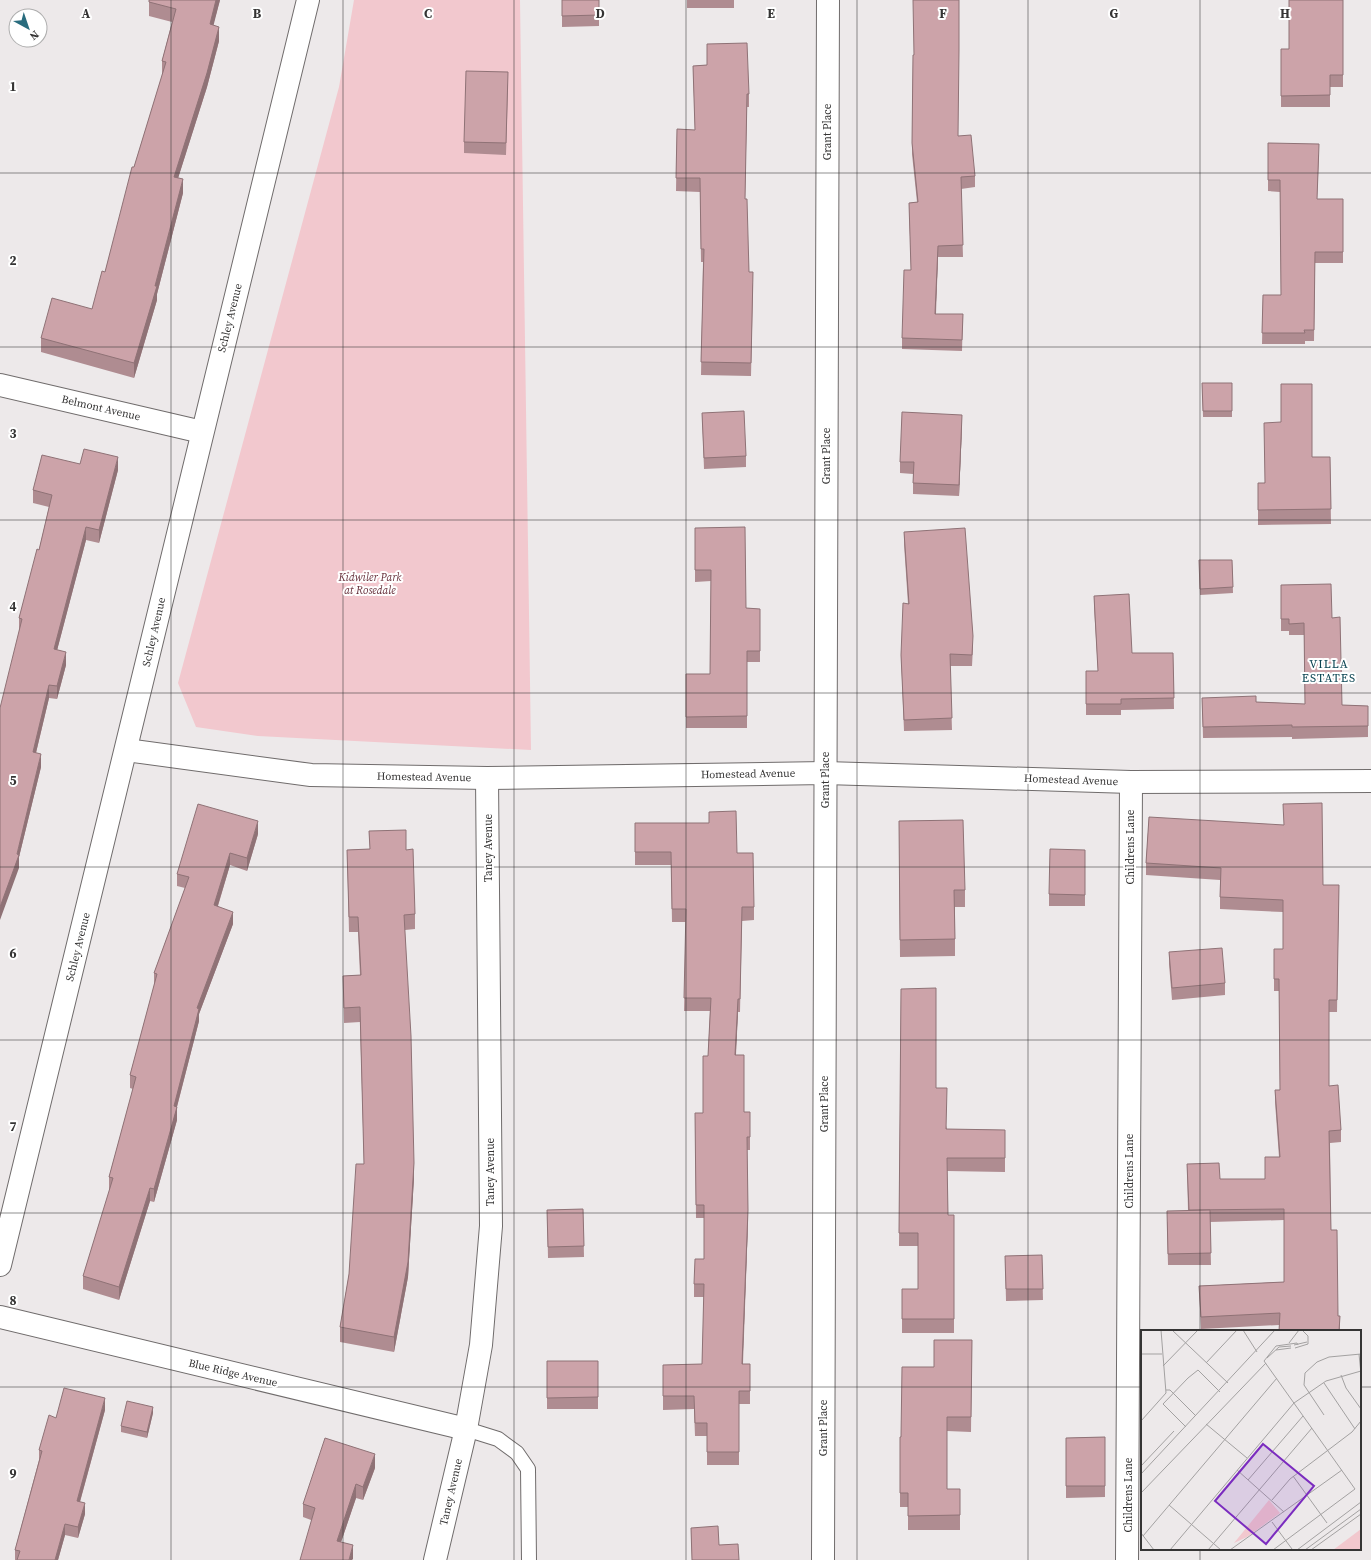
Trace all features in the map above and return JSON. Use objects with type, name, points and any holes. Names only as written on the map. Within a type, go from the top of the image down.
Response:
[{"type":"street","name":"Schley Avenue","points":[[0,1265],[308,0]]},
{"type":"street","name":"Grant Place","points":[[823,1560],[828,0]]},
{"type":"street","name":"Belmont Avenue","points":[[0,385],[202,432]]},
{"type":"street","name":"Homestead Avenue","points":[[126,750],[311,775],[488,778],[825,773],[1131,782],[1371,782]]},
{"type":"street","name":"Taney Avenue","points":[[435,1560],[466,1429],[481,1345],[491,1226],[488,778]]},
{"type":"street","name":"Childrens Lane","points":[[1127,1560],[1131,782]]},
{"type":"street","name":"Blue Ridge Avenue","points":[[0,1317],[466,1429]]},
{"type":"lane","points":[[466,1429],[498,1439],[517,1453],[528,1469],[529,1560]]},
{"type":"green space","name":"Kidwiler Park at Rosedale","points":[[354,0],[520,0],[531,750],[258,736],[196,727],[178,683],[339,87]]},
{"type":"building","points":[[149,0],[216,0],[210,24],[219,27],[207,73],[174,177],[183,179],[155,286],[157,286],[134,363],[41,338],[52,298],[92,309],[102,271],[105,272],[132,167],[134,167],[166,62],[162,61],[176,9],[149,2]]},
{"type":"building","points":[[562,0],[599,0],[599,15],[562,16]]},
{"type":"building","points":[[913,0],[959,0],[958,136],[971,135],[975,176],[961,177],[963,245],[938,246],[935,314],[963,314],[962,340],[902,338],[904,270],[911,270],[909,203],[918,202],[912,143],[914,55]]},
{"type":"building","points":[[1289,0],[1343,0],[1343,75],[1330,75],[1330,95],[1281,96],[1281,49],[1289,49]]},
{"type":"building","points":[[747,43],[749,94],[747,94],[745,199],[747,199],[749,272],[753,272],[751,363],[701,362],[704,249],[701,249],[700,178],[676,178],[677,129],[695,130],[693,66],[707,65],[707,44]]},
{"type":"building","points":[[466,71],[508,72],[506,143],[464,142]]},
{"type":"building","points":[[1268,143],[1319,144],[1317,199],[1343,199],[1343,252],[1315,252],[1314,330],[1304,330],[1305,333],[1262,333],[1263,295],[1281,295],[1280,180],[1268,180]]},
{"type":"building","points":[[1202,383],[1232,383],[1232,411],[1203,411]]},
{"type":"building","points":[[1281,384],[1312,384],[1312,457],[1330,457],[1331,509],[1258,510],[1258,483],[1265,483],[1264,423],[1281,422]]},
{"type":"building","points":[[744,411],[746,456],[704,458],[702,413]]},
{"type":"building","points":[[902,412],[962,415],[959,485],[913,483],[914,462],[900,462]]},
{"type":"building","points":[[84,449],[118,457],[99,530],[86,527],[54,649],[66,652],[57,686],[49,685],[33,752],[41,754],[17,854],[19,855],[0,907],[0,708],[22,619],[19,618],[37,549],[39,550],[52,495],[33,490],[42,455],[80,464]]},
{"type":"building","points":[[745,527],[746,608],[760,609],[760,651],[747,651],[747,716],[686,717],[686,674],[710,674],[711,570],[695,570],[695,528]]},
{"type":"building","points":[[965,528],[973,636],[972,655],[950,654],[952,718],[904,720],[901,655],[903,603],[909,604],[904,532]]},
{"type":"building","points":[[1199,560],[1232,560],[1233,587],[1200,589]]},
{"type":"building","points":[[1331,584],[1332,618],[1340,617],[1342,705],[1368,706],[1368,726],[1292,727],[1292,725],[1203,727],[1202,698],[1256,696],[1256,702],[1305,704],[1304,623],[1289,624],[1289,619],[1281,619],[1281,585]]},
{"type":"building","points":[[1129,594],[1132,653],[1173,653],[1174,698],[1121,699],[1121,704],[1086,704],[1086,671],[1098,671],[1094,596]]},
{"type":"building","points":[[1322,803],[1323,885],[1339,885],[1337,1000],[1329,1000],[1329,1086],[1338,1085],[1341,1130],[1329,1131],[1331,1230],[1337,1230],[1338,1316],[1340,1316],[1339,1330],[1279,1330],[1280,1313],[1201,1317],[1199,1286],[1284,1282],[1284,1209],[1189,1210],[1187,1164],[1219,1163],[1220,1179],[1265,1179],[1265,1157],[1280,1157],[1275,1090],[1280,1090],[1279,979],[1274,979],[1274,949],[1283,949],[1283,900],[1220,897],[1221,868],[1146,863],[1149,817],[1284,825],[1283,804]]},
{"type":"building","points":[[198,804],[258,821],[247,858],[230,853],[214,905],[233,912],[197,1008],[199,1009],[174,1106],[177,1107],[154,1189],[150,1188],[119,1287],[83,1276],[113,1178],[109,1177],[136,1077],[130,1075],[157,974],[154,973],[189,877],[177,874]]},
{"type":"building","points":[[736,811],[737,853],[753,853],[754,907],[742,907],[740,999],[738,999],[735,1055],[744,1055],[744,1112],[750,1112],[750,1137],[747,1137],[748,1210],[742,1364],[750,1364],[750,1391],[739,1391],[739,1452],[707,1452],[707,1423],[695,1423],[694,1396],[663,1396],[663,1365],[702,1364],[704,1284],[694,1284],[695,1259],[704,1259],[704,1205],[696,1205],[695,1113],[703,1113],[703,1056],[708,1056],[711,998],[684,998],[686,909],[672,909],[671,852],[635,852],[635,823],[709,823],[709,812]]},
{"type":"building","points":[[963,820],[965,890],[954,890],[955,939],[900,940],[899,821]]},
{"type":"building","points":[[406,830],[406,850],[413,849],[415,914],[404,915],[411,1036],[414,1163],[408,1262],[394,1337],[340,1327],[349,1274],[356,1164],[364,1164],[360,1007],[344,1008],[343,976],[361,975],[358,917],[349,917],[347,850],[370,849],[369,831]]},
{"type":"building","points":[[1050,849],[1085,850],[1085,895],[1049,894]]},
{"type":"building","points":[[1222,948],[1225,983],[1172,988],[1169,952]]},
{"type":"building","points":[[936,988],[936,1088],[947,1088],[946,1129],[1005,1130],[1005,1158],[947,1158],[948,1215],[954,1215],[954,1319],[902,1319],[902,1289],[918,1289],[918,1233],[899,1233],[901,989]]},
{"type":"building","points":[[583,1209],[584,1246],[548,1247],[547,1210]]},
{"type":"building","points":[[1210,1210],[1211,1253],[1168,1254],[1167,1211]]},
{"type":"building","points":[[1042,1255],[1043,1289],[1006,1289],[1005,1256]]},
{"type":"building","points":[[934,1340],[972,1340],[971,1417],[947,1417],[947,1489],[960,1489],[960,1515],[908,1516],[908,1493],[900,1493],[902,1367],[934,1367]]},
{"type":"building","points":[[547,1361],[598,1361],[598,1397],[547,1398]]},
{"type":"building","points":[[64,1388],[105,1398],[77,1501],[85,1503],[78,1527],[65,1524],[55,1560],[17,1560],[20,1551],[15,1550],[42,1451],[39,1450],[49,1415],[56,1418]]},
{"type":"building","points":[[127,1401],[153,1407],[147,1432],[121,1426]]},
{"type":"building","points":[[1105,1437],[1105,1486],[1066,1486],[1066,1438]]},
{"type":"building","points":[[325,1438],[375,1454],[363,1487],[356,1484],[337,1541],[353,1545],[349,1560],[300,1560],[315,1508],[303,1504]]},
{"type":"building","points":[[718,1526],[719,1545],[738,1544],[739,1560],[692,1560],[691,1528]]},
{"type":"district","name":"VILLA ESTATES","points":[[1329,671]]}]
